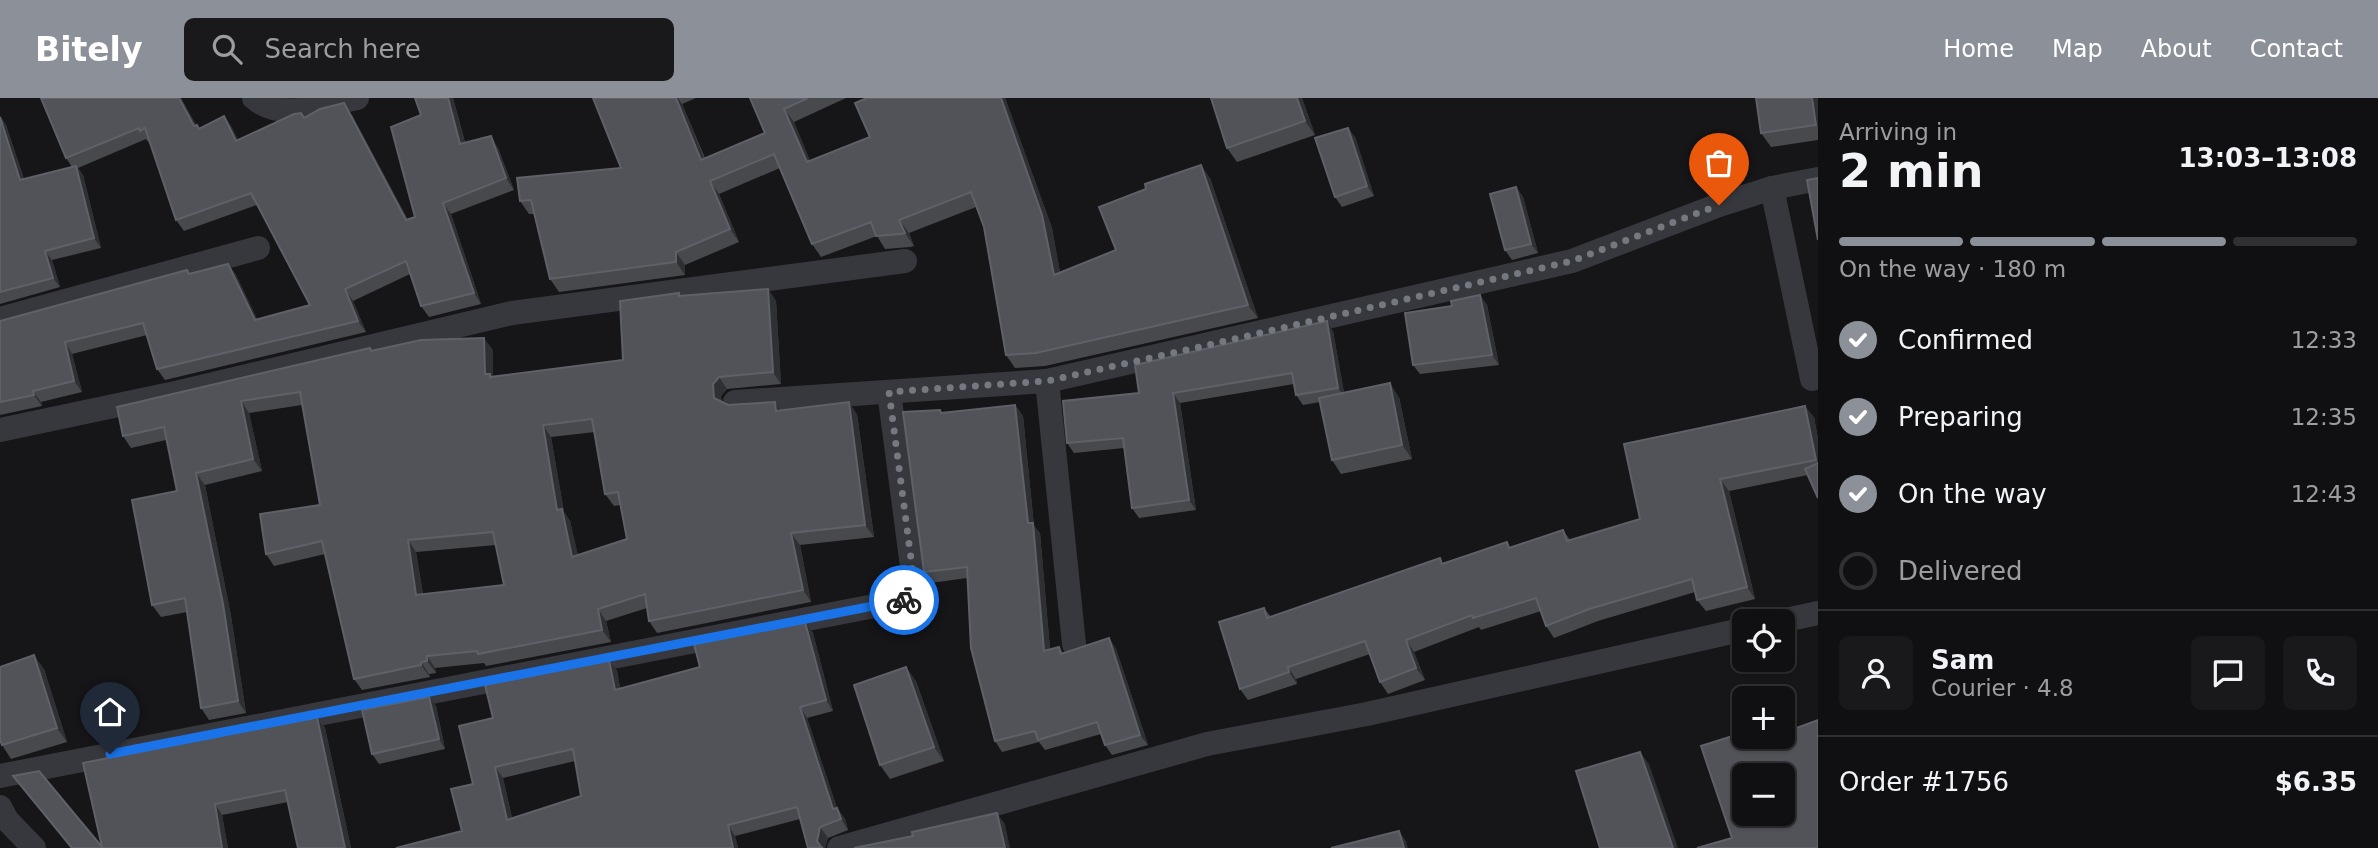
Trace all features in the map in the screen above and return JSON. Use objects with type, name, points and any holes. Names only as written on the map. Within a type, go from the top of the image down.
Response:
[{"type":"street","points":[[254,98],[272,110],[294,111],[357,98]]},
{"type":"street","points":[[735,402],[1047,381],[1572,261],[1772,188],[1818,179]]},
{"type":"street","points":[[1772,188],[1812,379]]},
{"type":"street","points":[[0,320],[258,248]]},
{"type":"street","points":[[0,430],[180,392],[512,313],[905,261]]},
{"type":"street","points":[[1047,381],[1074,644]]},
{"type":"street","points":[[0,776],[912,597],[915,589],[889,392]]},
{"type":"street","points":[[1795,618],[1818,613]]},
{"type":"street","points":[[839,848],[1207,744],[1367,714],[1732,632]]},
{"type":"street","points":[[0,807],[7,820],[34,848]]},
{"type":"building","points":[[41,98],[179,98],[194,126],[197,125],[199,129],[224,116],[236,141],[294,114],[301,113],[304,118],[320,109],[344,103],[406,220],[415,217],[391,127],[421,115],[415,98],[448,98],[460,144],[491,136],[506,178],[443,203],[474,293],[421,306],[406,261],[345,289],[358,321],[157,369],[143,323],[65,342],[74,381],[33,391],[34,395],[0,402],[0,321],[187,270],[189,274],[228,264],[255,320],[310,305],[251,193],[176,220],[145,128],[140,131],[139,128],[66,158]]},
{"type":"building","points":[[593,98],[676,98],[701,160],[765,133],[750,98],[808,98],[784,109],[807,162],[870,137],[855,103],[867,98],[1001,98],[1042,215],[1054,275],[1116,250],[1099,207],[1146,189],[1145,184],[1201,165],[1248,305],[1036,353],[1006,355],[984,227],[971,192],[899,220],[905,233],[876,236],[871,222],[812,244],[774,154],[710,181],[730,229],[676,252],[676,262],[550,279],[531,200],[520,201],[517,178],[621,168]]},
{"type":"building","points":[[1211,98],[1297,98],[1305,121],[1227,148]]},
{"type":"building","points":[[1756,98],[1812,98],[1816,125],[1761,133]]},
{"type":"building","points":[[0,117],[20,180],[76,166],[94,238],[45,251],[53,278],[0,292]]},
{"type":"building","points":[[1348,128],[1367,186],[1335,197],[1315,138]]},
{"type":"building","points":[[1818,178],[1818,240],[1807,180]]},
{"type":"building","points":[[1516,187],[1531,244],[1505,250],[1490,194]]},
{"type":"building","points":[[768,289],[773,372],[719,377],[713,384],[714,398],[728,405],[775,402],[776,411],[849,402],[865,525],[791,533],[803,590],[649,621],[645,594],[598,609],[602,630],[478,654],[477,651],[427,656],[427,661],[421,662],[421,665],[354,679],[322,541],[266,554],[260,514],[320,505],[300,392],[241,401],[253,459],[196,473],[223,604],[238,701],[201,708],[185,598],[152,605],[132,500],[177,491],[164,427],[123,436],[117,407],[370,348],[371,351],[421,340],[484,338],[485,374],[490,374],[490,377],[623,360],[620,301],[679,293],[679,296]],"holes":[[[592,419],[605,494],[618,492],[627,539],[572,557],[562,509],[557,510],[543,425]],[[493,532],[504,585],[416,595],[408,540]]]},
{"type":"building","points":[[1480,295],[1492,355],[1413,365],[1405,313],[1452,306],[1451,301]]},
{"type":"building","points":[[1327,321],[1338,388],[1296,395],[1292,373],[1173,393],[1189,500],[1132,508],[1123,438],[1067,443],[1063,401],[1139,393],[1135,365]]},
{"type":"building","points":[[1390,383],[1402,445],[1332,460],[1319,398]]},
{"type":"building","points":[[1015,405],[1028,523],[1033,523],[1044,651],[1059,647],[1061,654],[1109,638],[1140,735],[1105,745],[1097,722],[1038,740],[1035,731],[995,741],[971,648],[967,567],[924,572],[903,412],[940,410],[941,413]]},
{"type":"building","points":[[1805,406],[1816,460],[1720,479],[1747,587],[1697,600],[1692,579],[1589,609],[1546,626],[1536,598],[1473,618],[1472,615],[1406,640],[1416,668],[1380,682],[1365,641],[1288,667],[1289,672],[1240,689],[1219,622],[1264,608],[1267,618],[1440,558],[1442,564],[1507,542],[1509,548],[1563,530],[1567,541],[1640,519],[1624,444]]},
{"type":"building","points":[[1818,463],[1818,498],[1805,469]]},
{"type":"building","points":[[805,622],[826,700],[800,707],[833,809],[837,808],[841,819],[820,827],[817,841],[823,848],[808,848],[797,807],[728,825],[733,848],[396,848],[462,831],[451,789],[473,784],[459,726],[493,718],[485,685],[609,660],[615,690],[700,667],[694,644]],"holes":[[[573,749],[581,796],[507,820],[495,767]]]},
{"type":"building","points":[[34,655],[57,728],[2,745],[0,667]]},
{"type":"building","points":[[906,667],[934,747],[880,765],[854,685]]},
{"type":"building","points":[[429,697],[439,739],[372,754],[362,710]]},
{"type":"building","points":[[317,717],[345,848],[298,848],[285,790],[215,804],[222,848],[72,848],[13,776],[39,771],[102,847],[83,763]]},
{"type":"building","points":[[1818,720],[1818,848],[1697,848],[1732,838],[1701,746],[1732,736],[1732,749],[1795,749],[1795,729]]},
{"type":"building","points":[[1640,752],[1673,848],[1600,848],[1576,771]]},
{"type":"building","points":[[997,813],[1005,848],[854,848],[913,836],[912,832]]},
{"type":"building","points":[[1399,831],[1404,848],[1331,848]]},
{"type":"way so far","points":[[904,600],[912,597],[915,589],[889,392],[1047,381],[1195,348],[1572,261],[1719,205]]},
{"type":"route","points":[[110,754],[904,600]]}]
